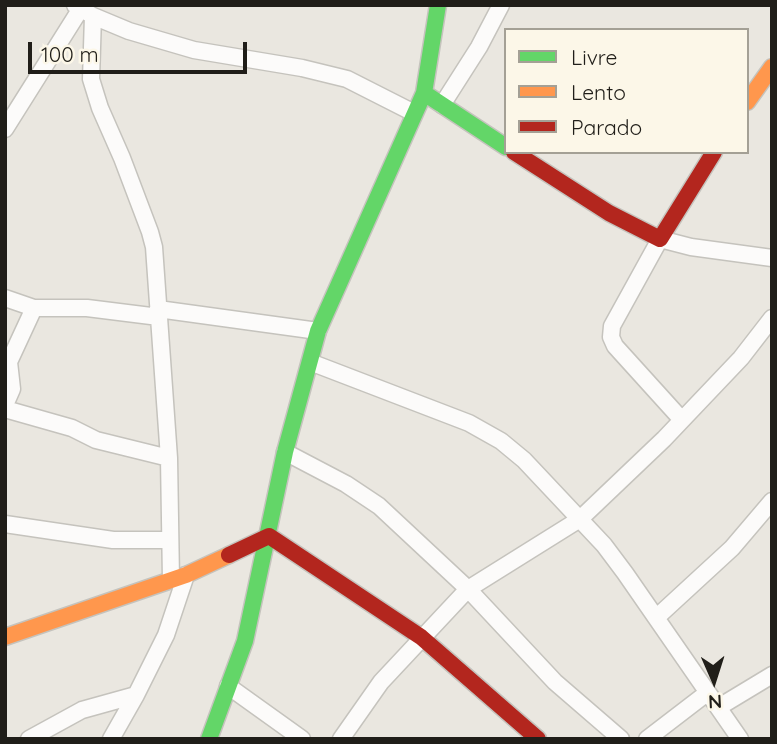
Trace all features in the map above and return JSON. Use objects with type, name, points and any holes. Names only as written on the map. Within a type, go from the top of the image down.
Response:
[{"type":"street","points":[[209,739],[244,641],[269,536],[285,452],[318,331],[424,93],[438,5]]},
{"type":"street","points":[[442,105],[479,47],[501,5]]},
{"type":"street","points":[[83,9],[129,31],[194,50],[327,73],[347,79],[414,113]]},
{"type":"street","points":[[5,129],[83,9]]},
{"type":"street","points":[[83,9],[91,79],[150,232],[159,313],[169,458],[169,540],[178,578],[166,635],[111,739]]},
{"type":"street","points":[[749,99],[772,67]]},
{"type":"street","points":[[424,93],[504,146]]},
{"type":"street","points":[[517,154],[609,213],[660,239],[691,247],[772,258]]},
{"type":"street","points":[[682,420],[615,346],[611,337],[612,327],[660,239],[713,154]]},
{"type":"street","points":[[5,298],[34,308],[87,308],[159,313],[318,331]]},
{"type":"street","points":[[34,308],[9,362],[12,388],[5,407],[72,428],[96,440],[169,458]]},
{"type":"street","points":[[341,739],[381,682],[468,589],[580,519],[682,420],[741,358],[772,318]]},
{"type":"street","points":[[310,362],[480,429],[501,441],[524,460],[604,545],[740,739]]},
{"type":"street","points":[[285,452],[346,484],[379,506],[468,589],[555,682],[621,739]]},
{"type":"street","points":[[657,617],[732,548],[772,501]]},
{"type":"street","points":[[5,524],[113,540],[169,540]]},
{"type":"street","points":[[5,637],[178,578],[269,536]]},
{"type":"street","points":[[269,536],[421,637],[534,738]]},
{"type":"street","points":[[719,707],[772,676]]},
{"type":"street","points":[[228,686],[302,739]]},
{"type":"street","points":[[647,739],[707,693]]},
{"type":"street","points":[[29,739],[82,710],[136,695]]},
{"type":"traffic: fast","points":[[209,739],[245,641],[285,452],[318,331],[424,93],[438,5]]},
{"type":"traffic: fast","points":[[424,93],[504,146]]},
{"type":"traffic: slow","points":[[749,99],[772,67]]},
{"type":"traffic: slow","points":[[5,637],[186,575],[229,555]]},
{"type":"traffic: jam","points":[[517,154],[609,213],[660,239],[713,154]]},
{"type":"traffic: jam","points":[[229,555],[269,536],[421,637],[538,739]]}]
